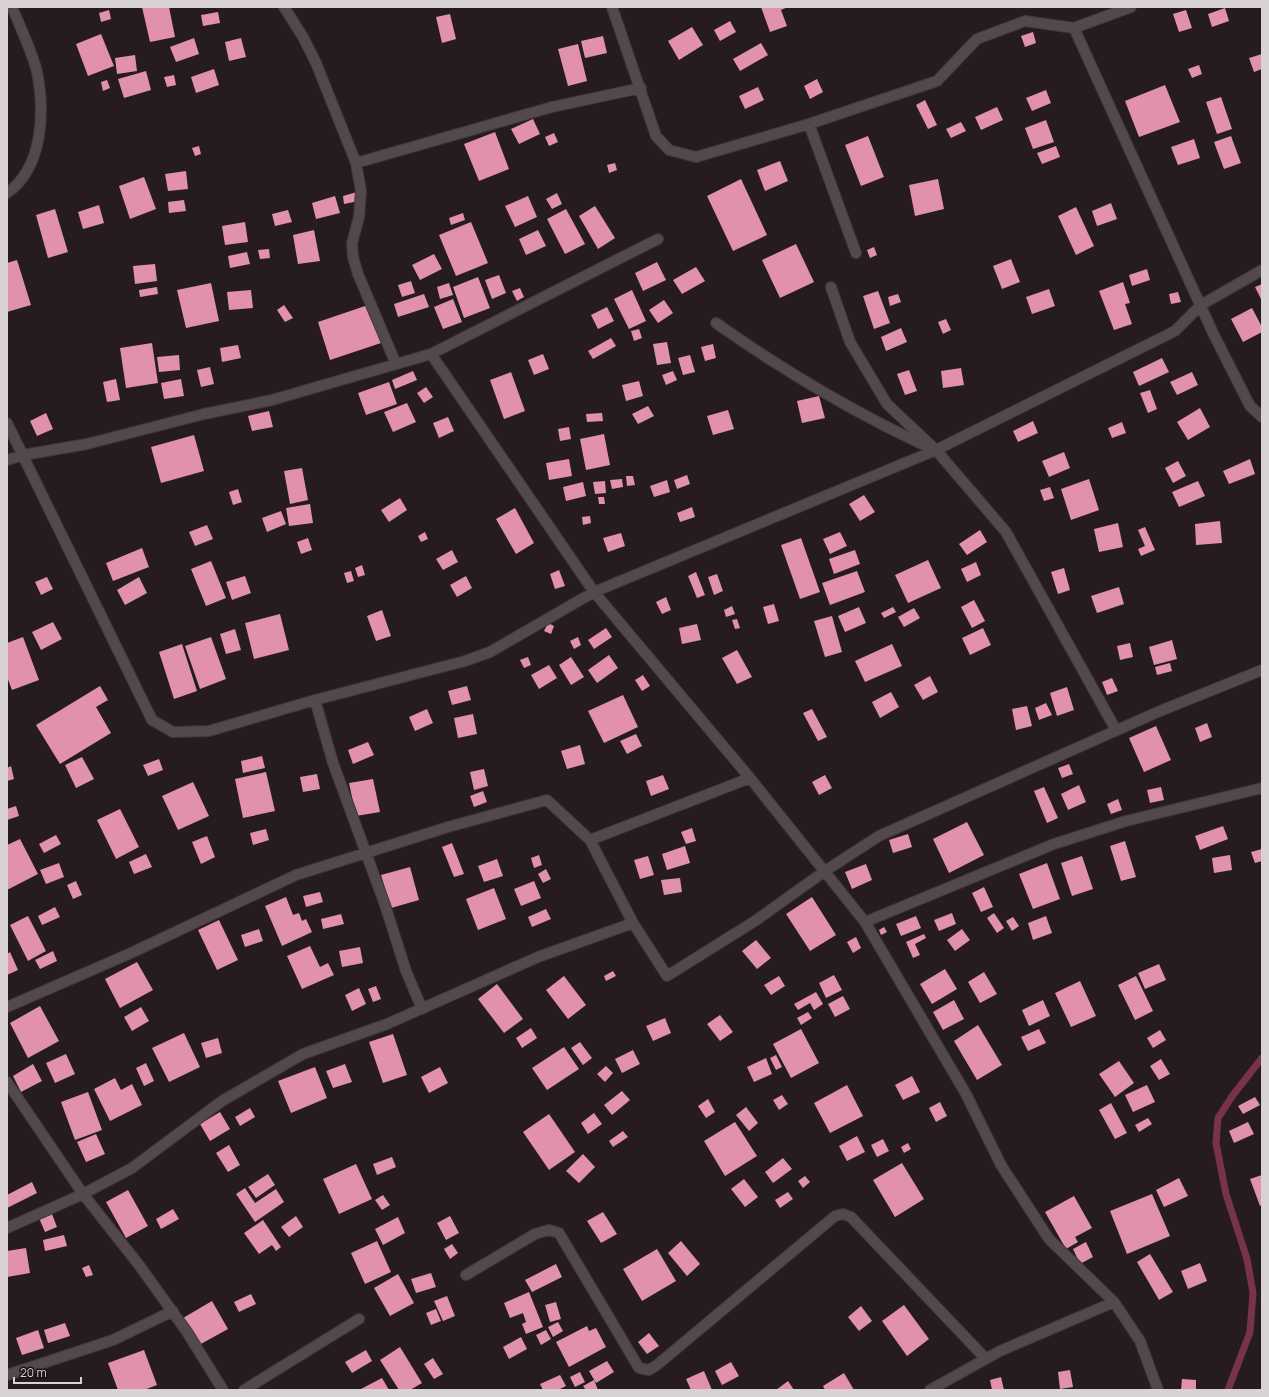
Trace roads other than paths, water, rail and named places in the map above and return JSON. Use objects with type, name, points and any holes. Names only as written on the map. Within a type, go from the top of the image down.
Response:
[{"type":"street","points":[[7,193],[20,181],[32,161],[39,131],[41,113],[37,71],[12,7]]},
{"type":"street","points":[[284,7],[303,37],[316,64],[356,163],[361,190],[361,204],[352,243],[353,257],[358,274],[396,364]]},
{"type":"street","points":[[612,7],[641,88],[656,136],[669,150],[683,155],[696,157],[809,124],[937,81],[978,39],[1025,21],[1074,28],[1131,7]]},
{"type":"street","points":[[1074,28],[1213,334],[1250,406],[1262,417]]},
{"type":"street","points":[[356,163],[552,107],[641,88]]},
{"type":"street","points":[[809,124],[856,253]]},
{"type":"street","points":[[7,460],[23,455],[87,444],[204,414],[272,400],[431,354],[658,239]]},
{"type":"street","points":[[7,423],[152,720],[173,732],[208,731],[315,700],[465,661],[490,652],[594,592],[936,450],[1175,331],[1201,305],[1262,270]]},
{"type":"street","points":[[831,287],[850,342],[887,404],[936,450],[1006,532],[1116,730]]},
{"type":"street","points":[[716,323],[793,376],[887,428],[936,450]]},
{"type":"street","points":[[431,354],[594,592],[750,778],[865,922],[966,1094],[1001,1166],[1050,1239],[1114,1302],[1140,1341],[1158,1390]]},
{"type":"street","points":[[7,1007],[132,953],[296,875],[448,827],[547,800],[590,840],[633,923],[667,976],[755,921],[825,871],[879,836],[1116,730],[1262,670]]},
{"type":"street","points":[[315,700],[333,764],[385,905],[406,971],[422,1009]]},
{"type":"street","points":[[590,840],[750,778]]},
{"type":"street","points":[[865,922],[1054,844],[1126,821],[1262,788]]},
{"type":"street","points":[[7,1228],[83,1194],[132,1168],[222,1101],[303,1054],[387,1024],[538,957],[633,923]]},
{"type":"street","points":[[7,1082],[83,1194],[139,1265],[172,1311],[223,1390]]},
{"type":"street","points":[[466,1275],[535,1234],[549,1230],[559,1233],[639,1368],[648,1370],[657,1366],[835,1216],[843,1214],[851,1217],[986,1359]]},
{"type":"street","points":[[930,1390],[986,1359],[1114,1302]]},
{"type":"street","points":[[7,1375],[113,1340],[172,1311]]},
{"type":"street","points":[[244,1390],[359,1319]]},
{"type":"waterway","points":[[1228,1390],[1250,1332],[1253,1293],[1247,1259],[1226,1194],[1216,1143],[1218,1118],[1233,1095],[1262,1058]]}]
